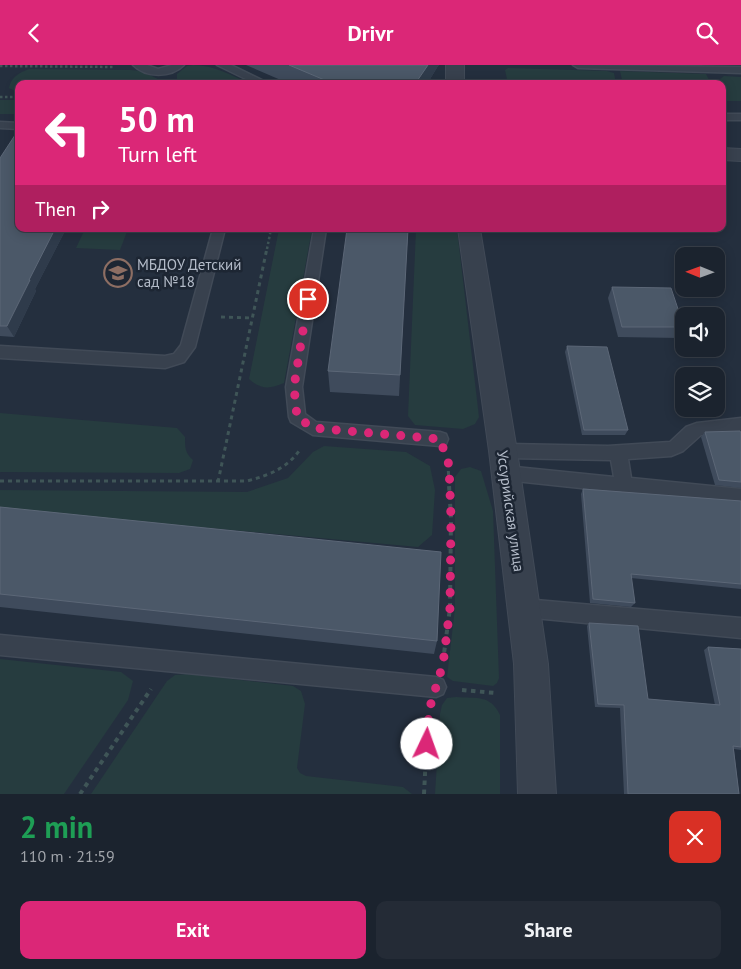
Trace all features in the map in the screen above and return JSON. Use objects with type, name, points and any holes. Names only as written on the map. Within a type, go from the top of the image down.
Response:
[{"type":"street","points":[[455,65],[455,80]]},
{"type":"street","points":[[726,154],[741,155]]},
{"type":"street","name":"Уссурийская улица","points":[[469,232],[504,462],[531,664],[537,794]]},
{"type":"lane","points":[[140,66],[156,73],[164,73],[179,65]]},
{"type":"lane","points":[[222,65],[255,80]]},
{"type":"lane","points":[[578,65],[741,70]]},
{"type":"lane","points":[[726,117],[741,117]]},
{"type":"lane","points":[[0,125],[15,126]]},
{"type":"lane","points":[[0,352],[165,362],[180,357],[188,347],[218,232]]},
{"type":"lane","points":[[320,232],[294,387],[297,417],[313,428],[440,439]]},
{"type":"lane","points":[[504,462],[675,448],[692,432],[741,425]]},
{"type":"lane","points":[[618,452],[624,485]]},
{"type":"lane","points":[[504,462],[624,485],[741,497]]},
{"type":"lane","points":[[524,608],[741,628]]},
{"type":"lane","points":[[0,645],[436,687]]},
{"type":"path","points":[[0,67],[140,66]]},
{"type":"path","points":[[0,97],[15,97]]},
{"type":"path","points":[[218,482],[270,232]]},
{"type":"path","points":[[0,481],[247,481],[276,473],[297,456],[313,428]]},
{"type":"path","points":[[424,794],[429,710],[443,664],[450,608],[451,518],[449,465],[440,439]]},
{"type":"path","points":[[80,794],[170,662]]},
{"type":"path","points":[[436,687],[505,694]]},
{"type":"green space","points":[[201,65],[242,80],[177,80],[177,74],[187,66]]},
{"type":"green space","points":[[508,68],[607,71],[614,73],[615,80],[507,80],[505,70]]},
{"type":"green space","points":[[29,69],[130,70],[141,71],[160,80],[15,80],[15,91],[9,88],[16,76]]},
{"type":"green space","points":[[620,71],[706,74],[709,80],[622,80]]},
{"type":"green space","points":[[724,76],[741,77],[741,101],[726,101],[726,80],[720,79]]},
{"type":"green space","points":[[0,100],[15,100],[15,114],[0,114]]},
{"type":"green space","points":[[84,232],[127,232],[120,250],[76,248]]},
{"type":"green space","points":[[278,232],[311,232],[284,383],[262,387],[249,379]]},
{"type":"green space","points":[[416,232],[457,232],[479,417],[475,424],[463,429],[415,425],[408,416]]},
{"type":"green space","points":[[0,413],[177,428],[185,437],[186,450],[193,460],[190,469],[179,473],[0,472]]},
{"type":"green space","points":[[324,446],[406,452],[430,466],[435,490],[432,535],[418,547],[0,509],[0,490],[247,492],[288,478],[313,452]]},
{"type":"green space","points":[[470,467],[481,471],[493,511],[499,678],[493,686],[453,681],[447,677],[455,608],[455,477],[461,469]]},
{"type":"green space","points":[[0,659],[121,672],[133,681],[128,700],[64,794],[0,794]]},
{"type":"green space","points":[[188,674],[293,686],[301,691],[305,704],[297,768],[300,773],[306,776],[403,787],[412,794],[91,794],[167,681],[175,675]]},
{"type":"green space","points":[[447,698],[477,698],[487,701],[496,708],[500,715],[500,794],[435,794],[440,714],[442,705]]},
{"type":"building","points":[[289,65],[428,65],[418,80],[325,80]]},
{"type":"building","points":[[15,135],[15,232],[53,232],[7,326],[0,326],[0,158]]},
{"type":"building","points":[[347,232],[408,232],[400,375],[328,371]]},
{"type":"building","points":[[612,287],[671,288],[677,307],[675,307],[675,327],[622,327]]},
{"type":"building","points":[[567,346],[607,347],[628,430],[584,430]]},
{"type":"building","points":[[740,431],[741,482],[719,480],[705,432]]},
{"type":"building","points":[[583,489],[741,501],[741,584],[631,574],[635,603],[593,599]]},
{"type":"building","points":[[0,507],[441,552],[437,641],[0,594]]},
{"type":"building","points":[[589,623],[638,626],[648,699],[720,705],[708,647],[741,649],[741,747],[733,746],[739,794],[628,794],[624,705],[598,704]]},
{"type":"place","name":"МБДОУ Детский сад №18","points":[[118,273]]},
{"type":"route","points":[[308,299],[294,387],[297,417],[313,428],[440,439],[449,465],[451,518],[450,608],[443,664],[429,710],[427,744]]}]
